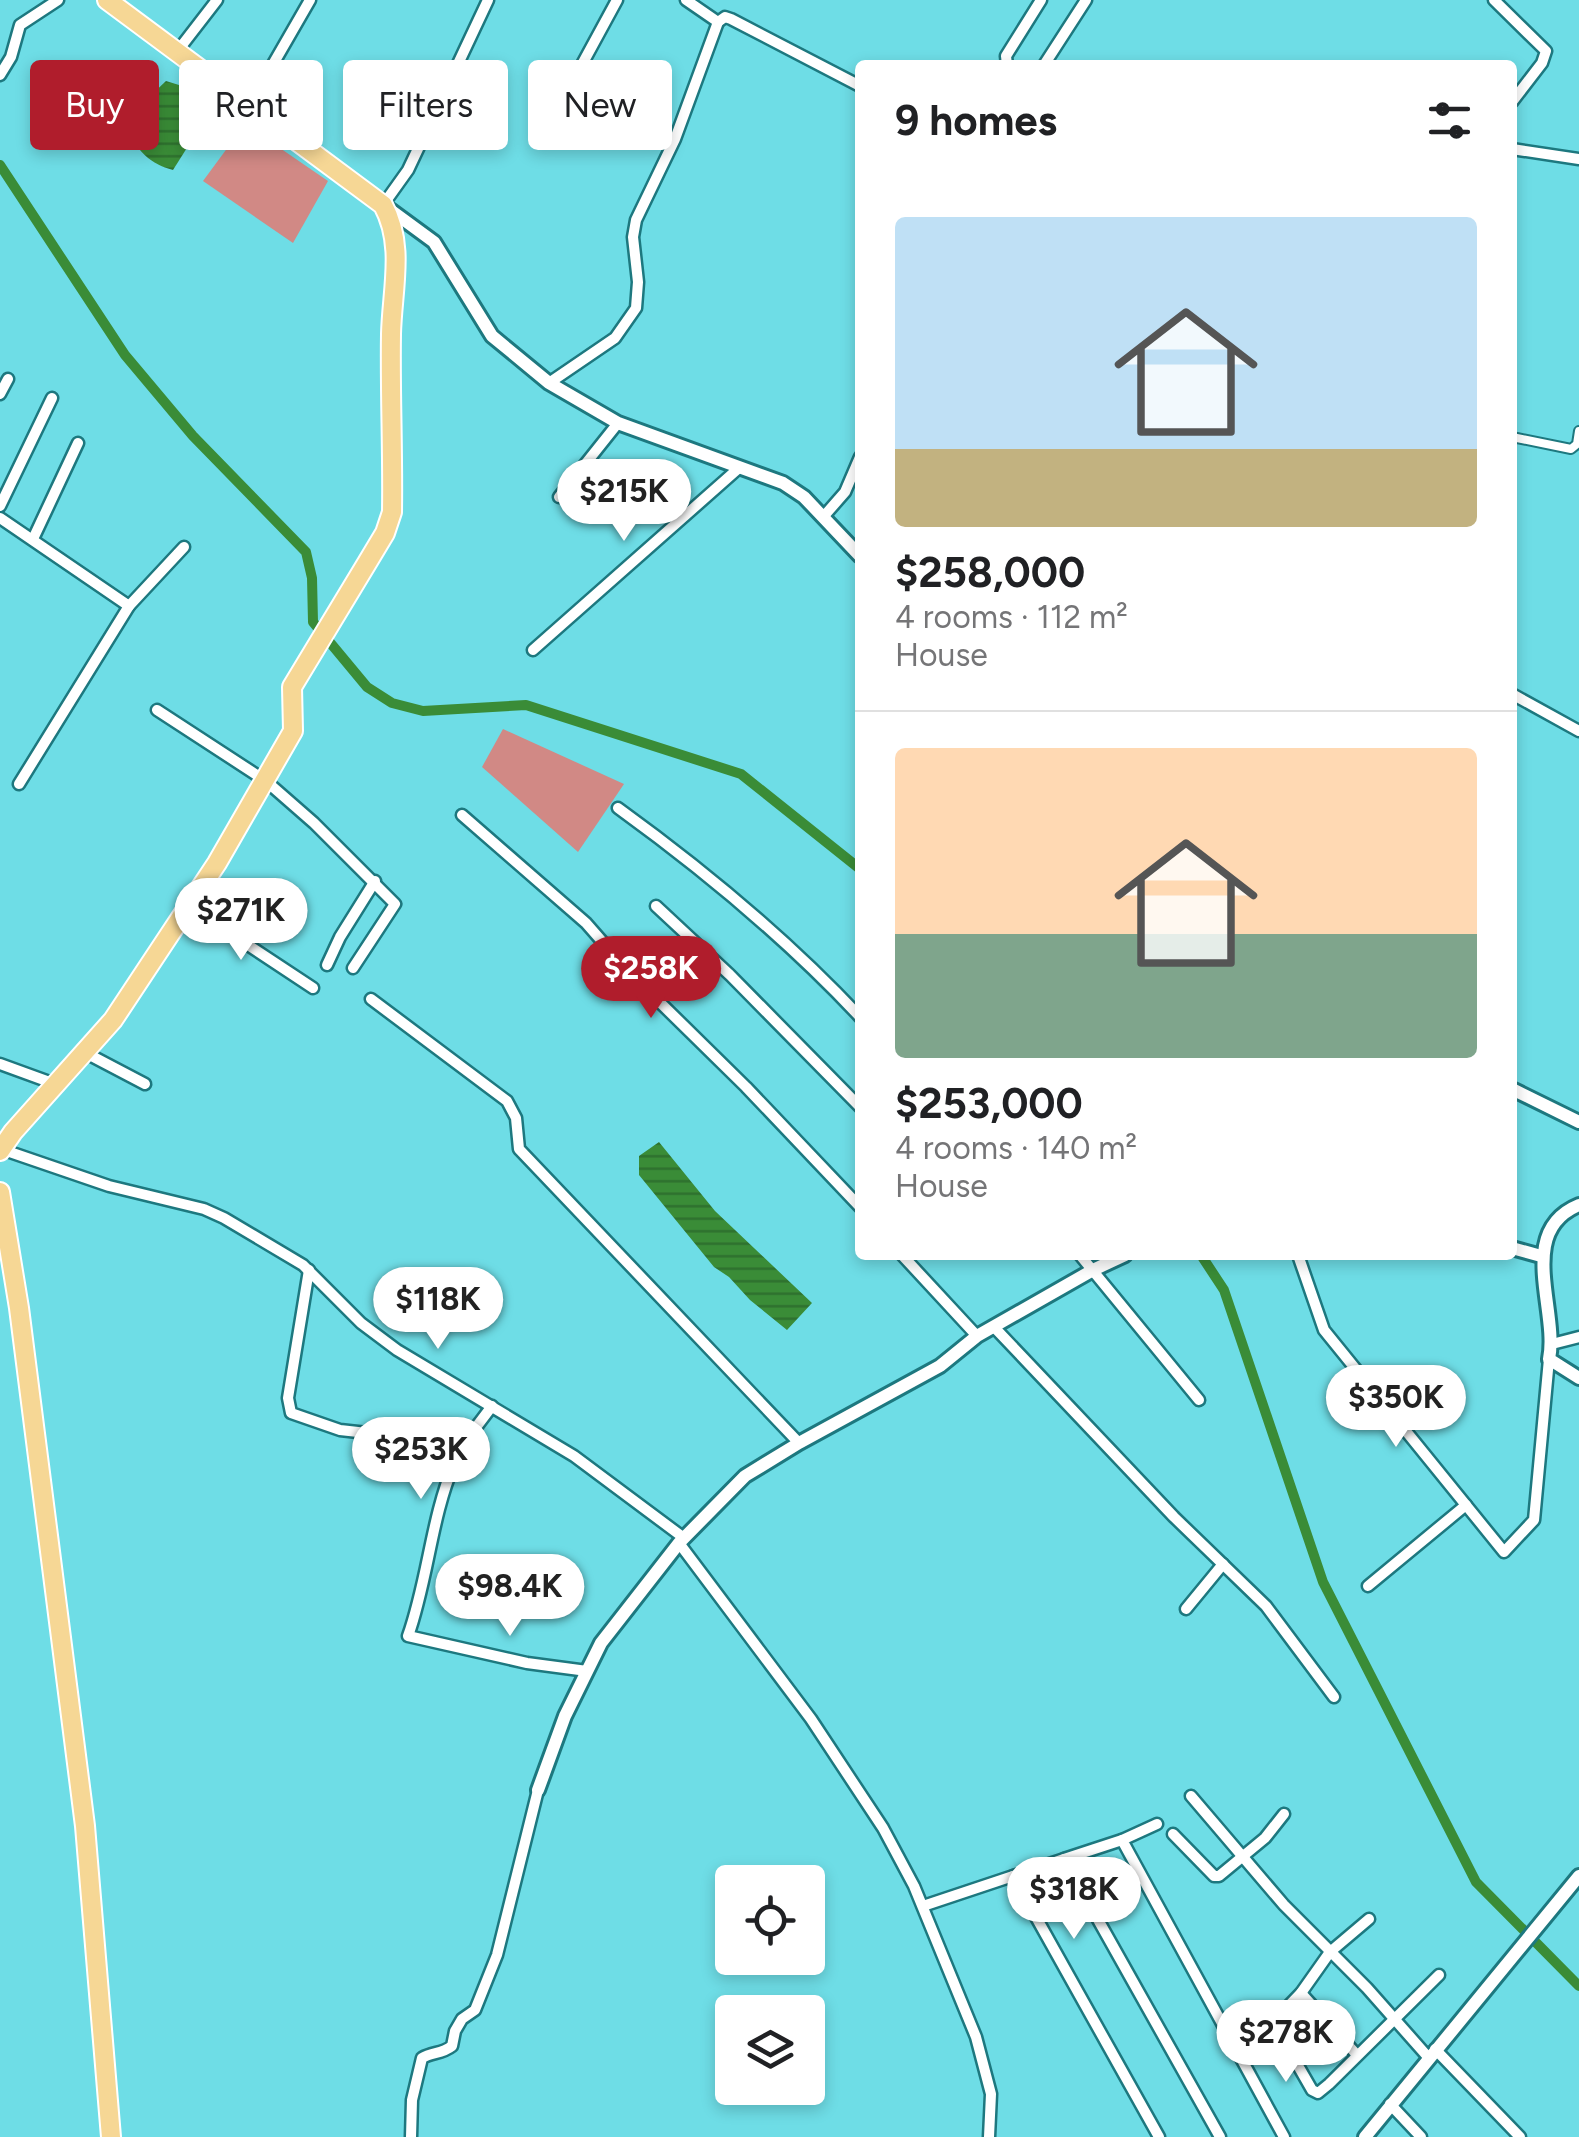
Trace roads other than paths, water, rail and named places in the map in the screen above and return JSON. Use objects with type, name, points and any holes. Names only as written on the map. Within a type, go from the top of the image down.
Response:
[{"type":"main road","points":[[107,0],[184,60]]},
{"type":"main road","points":[[0,1150],[113,1020],[266,781],[293,732],[292,686],[384,533],[392,512],[391,332],[396,248],[393,227],[383,205],[308,150]]},
{"type":"main road","points":[[0,1192],[19,1308],[86,1826],[111,2137]]},
{"type":"street","points":[[0,75],[12,57],[20,25],[58,0]]},
{"type":"street","points":[[176,54],[217,0]]},
{"type":"street","points":[[276,60],[310,0]]},
{"type":"street","points":[[488,0],[408,170],[383,205],[434,242],[492,336],[548,384],[618,423],[783,483],[804,497],[855,550]]},
{"type":"street","points":[[584,60],[616,0]]},
{"type":"street","points":[[686,0],[718,22]]},
{"type":"street","points":[[1006,60],[1041,0]]},
{"type":"street","points":[[1047,60],[1086,0]]},
{"type":"street","points":[[1494,0],[1546,51],[1542,63],[1517,96]]},
{"type":"street","points":[[548,384],[615,338],[636,308],[636,220],[675,138],[718,22],[731,18],[855,83]]},
{"type":"street","points":[[1517,150],[1579,159]]},
{"type":"street","points":[[0,394],[8,379]]},
{"type":"street","points":[[0,506],[52,398]]},
{"type":"street","points":[[558,497],[618,423]]},
{"type":"street","points":[[1517,438],[1571,449],[1579,431]]},
{"type":"street","points":[[33,538],[78,443]]},
{"type":"street","points":[[533,650],[740,467]]},
{"type":"street","points":[[824,516],[844,492],[855,469]]},
{"type":"street","points":[[0,518],[128,606]]},
{"type":"street","points":[[19,784],[128,606],[184,547]]},
{"type":"street","points":[[1517,697],[1579,730]]},
{"type":"street","points":[[157,710],[266,781],[375,881],[395,908],[353,968]]},
{"type":"street","points":[[618,808],[746,906],[812,965],[855,1011]]},
{"type":"street","points":[[462,815],[586,923],[628,971],[855,1199]]},
{"type":"street","points":[[327,966],[375,881]]},
{"type":"street","points":[[189,906],[313,988]]},
{"type":"street","points":[[656,906],[855,1102]]},
{"type":"street","points":[[371,999],[508,1100],[516,1118],[519,1149],[798,1443]]},
{"type":"street","points":[[83,1052],[145,1084]]},
{"type":"street","points":[[0,1064],[56,1084]]},
{"type":"street","points":[[1517,1091],[1579,1122]]},
{"type":"street","points":[[0,1150],[109,1186],[204,1209],[308,1270],[361,1323],[398,1350],[574,1456],[682,1540],[811,1719],[883,1828],[923,1906],[976,2037],[991,2094],[989,2137]]},
{"type":"street","points":[[1300,1260],[1324,1330],[1504,1552],[1534,1520],[1552,1344],[1541,1256],[1554,1225],[1579,1206]]},
{"type":"street","points":[[1517,1249],[1541,1256]]},
{"type":"street","points":[[907,1260],[978,1336]]},
{"type":"street","points":[[1084,1260],[1199,1400]]},
{"type":"street","points":[[411,2137],[412,2100],[422,2058],[452,2046],[462,2019],[476,2010],[497,1955],[538,1790],[565,1716],[600,1643],[682,1540],[744,1476],[897,1392],[994,1326],[1115,1260]]},
{"type":"street","points":[[308,1270],[288,1398],[291,1413],[340,1430],[376,1434],[456,1459]]},
{"type":"street","points":[[994,1326],[1266,1606],[1334,1697]]},
{"type":"street","points":[[1552,1344],[1579,1337]]},
{"type":"street","points":[[1550,1359],[1579,1378]]},
{"type":"street","points":[[492,1406],[456,1459],[444,1490],[408,1636],[527,1663],[587,1671]]},
{"type":"street","points":[[1368,1586],[1466,1505]]},
{"type":"street","points":[[1186,1609],[1223,1564]]},
{"type":"street","points":[[1191,1796],[1395,2022],[1520,2137]]},
{"type":"street","points":[[1173,1834],[1214,1876],[1224,1874],[1265,1838],[1284,1814]]},
{"type":"street","points":[[923,1906],[1122,1840],[1157,1824]]},
{"type":"street","points":[[1122,1840],[1284,2137]]},
{"type":"street","points":[[1064,1859],[1220,2137]]},
{"type":"street","points":[[1013,1876],[1159,2137]]},
{"type":"street","points":[[1365,2137],[1579,1876]]},
{"type":"street","points":[[1370,1918],[1330,1952],[1301,1994],[1273,2022],[1312,2090],[1318,2093],[1329,2084],[1439,1975]]},
{"type":"street","points":[[1301,1994],[1357,2055]]},
{"type":"street","points":[[1390,2104],[1421,2137]]},
{"type":"waterway","points":[[0,165],[125,355],[193,436],[306,552],[312,578],[313,622],[367,687],[392,703],[423,711],[526,705],[741,774],[855,865]]},
{"type":"waterway","points":[[1204,1260],[1224,1290],[1323,1582],[1476,1882],[1579,1986]]}]
